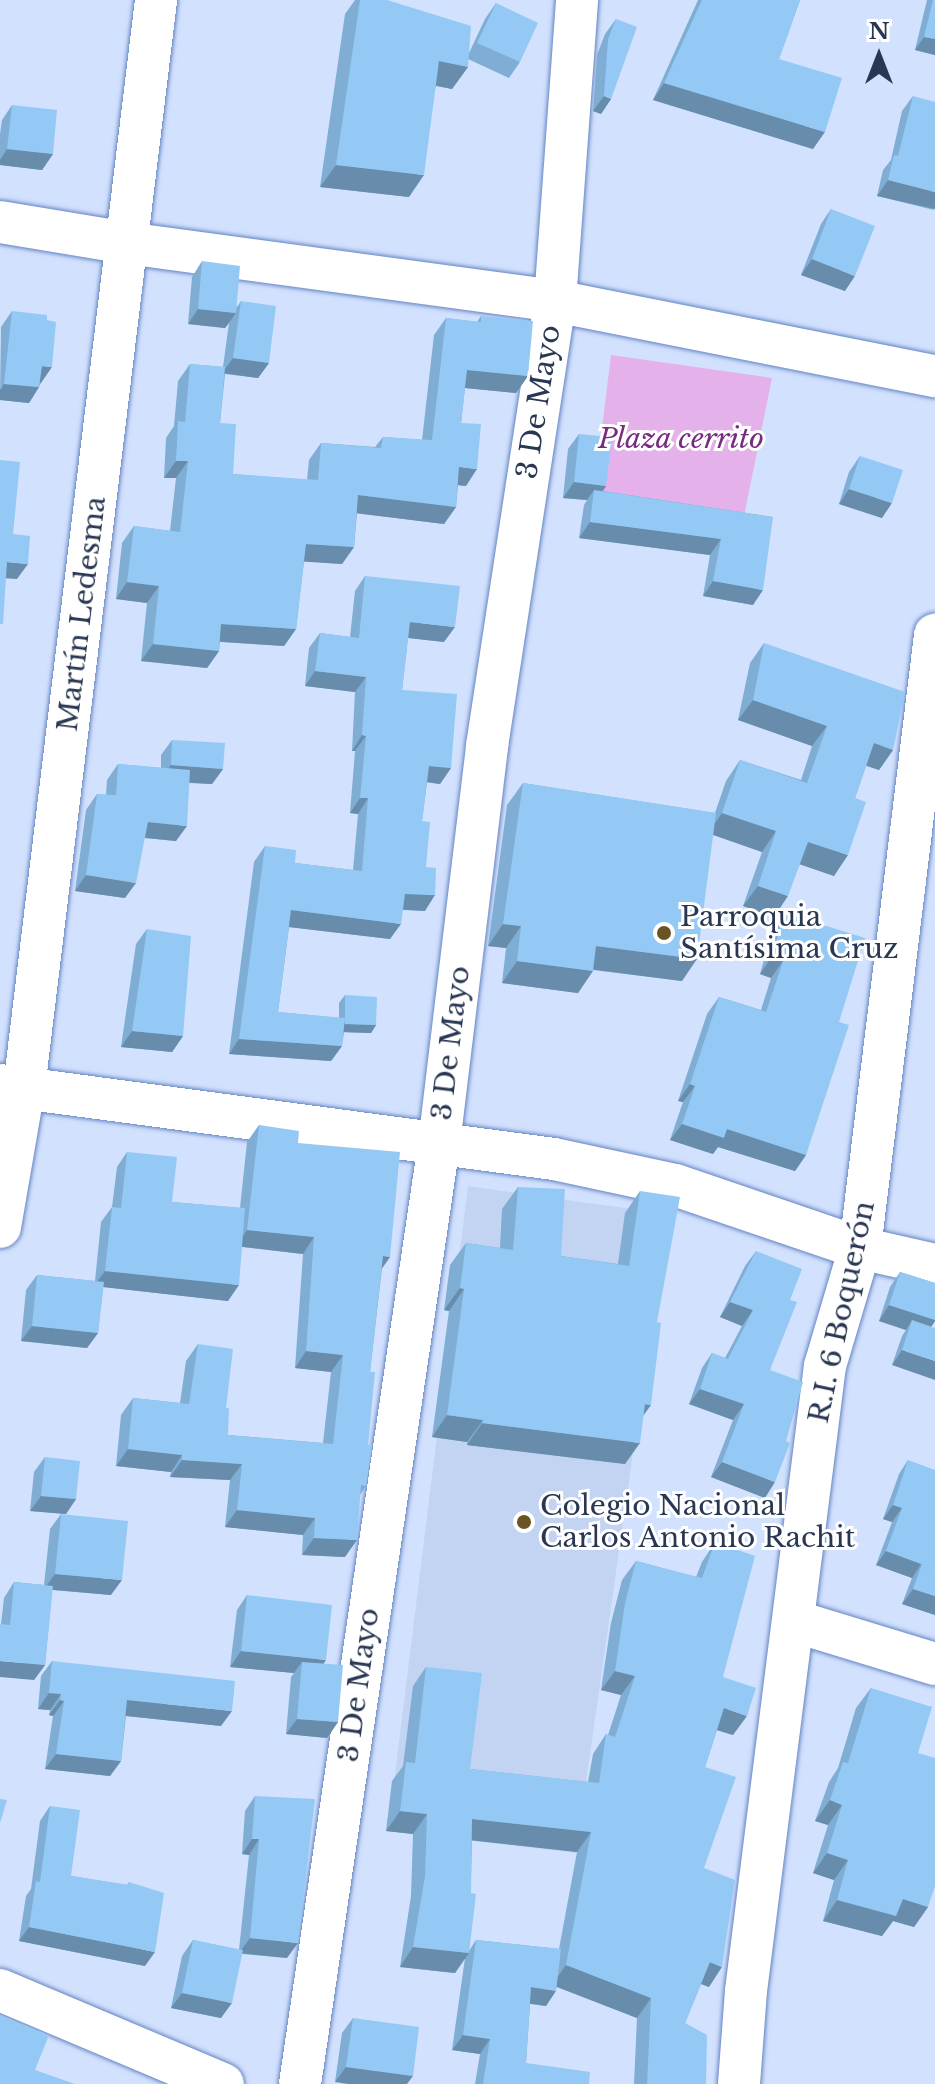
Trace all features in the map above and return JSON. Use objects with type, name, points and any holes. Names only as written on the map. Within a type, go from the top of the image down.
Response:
[{"type":"street","name":"Martín Ledesma","points":[[0,1227],[12,1086],[127,243],[156,0]]},
{"type":"street","name":"3 De Mayo","points":[[300,2084],[439,1144],[487,746],[555,301],[577,0]]},
{"type":"street","points":[[0,222],[127,243],[555,301],[935,376]]},
{"type":"street","name":"R.I. 6 Boquerón","points":[[739,2084],[746,1991],[825,1366],[860,1248],[920,872],[935,635]]},
{"type":"street","points":[[12,1086],[554,1159],[675,1185],[860,1248],[935,1265]]},
{"type":"street","points":[[794,1621],[935,1664]]},
{"type":"street","points":[[0,1990],[223,2084]]},
{"type":"shaded area","name":"Colegio Nacional Carlos Antonio Rachit","points":[[468,1186],[667,1214],[576,1853],[388,1831]]},
{"type":"green space","name":"Plaza cerrito","points":[[611,355],[772,378],[743,521],[593,502]]},
{"type":"building","points":[[360,0],[387,0],[471,26],[468,67],[439,61],[424,175],[336,165]]},
{"type":"building","points":[[702,0],[800,0],[779,59],[842,78],[825,132],[664,83]]},
{"type":"building","points":[[935,0],[935,39],[924,37]]},
{"type":"building","points":[[496,3],[538,23],[520,62],[477,43]]},
{"type":"building","points":[[616,19],[637,27],[611,99],[604,96],[608,39]]},
{"type":"building","points":[[913,96],[935,102],[935,192],[888,180],[894,155],[898,156]]},
{"type":"building","points":[[12,105],[57,110],[53,154],[7,149]]},
{"type":"building","points":[[831,209],[875,226],[855,276],[812,259]]},
{"type":"building","points":[[202,261],[240,266],[236,313],[198,309]]},
{"type":"building","points":[[241,301],[276,306],[269,363],[233,358]]},
{"type":"building","points":[[12,311],[47,315],[47,320],[56,322],[52,367],[42,366],[39,387],[4,384]]},
{"type":"building","points":[[481,316],[533,321],[528,376],[467,370],[461,423],[481,424],[477,469],[459,467],[456,507],[358,495],[354,547],[306,544],[296,629],[221,624],[219,651],[153,644],[159,586],[127,582],[134,526],[180,532],[188,461],[176,461],[178,421],[185,422],[190,364],[225,367],[220,423],[236,424],[233,474],[318,480],[321,443],[381,448],[383,437],[432,440],[446,318],[481,322]]},
{"type":"building","points":[[579,434],[612,437],[606,486],[574,482]]},
{"type":"building","points":[[860,456],[903,470],[892,503],[849,489]]},
{"type":"building","points":[[0,460],[20,462],[13,534],[30,536],[28,564],[7,562],[3,624],[0,624]]},
{"type":"building","points":[[594,490],[773,517],[763,590],[713,581],[721,539],[590,522]]},
{"type":"building","points":[[365,576],[460,586],[455,627],[410,622],[402,690],[457,694],[451,768],[429,766],[422,821],[430,822],[426,867],[436,868],[435,895],[405,894],[401,924],[291,910],[278,1012],[345,1018],[342,1046],[239,1039],[265,846],[296,850],[295,863],[362,871],[368,798],[360,798],[366,736],[362,735],[366,677],[315,671],[320,633],[359,638]]},
{"type":"building","points":[[764,643],[905,692],[893,750],[874,743],[855,798],[866,802],[848,855],[808,842],[788,896],[758,886],[776,831],[722,813],[740,760],[807,783],[827,726],[753,700]]},
{"type":"building","points":[[172,740],[225,743],[223,769],[171,765]]},
{"type":"building","points":[[118,764],[190,770],[187,826],[148,822],[136,883],[86,875],[97,794],[116,795]]},
{"type":"building","points":[[523,783],[716,813],[697,959],[596,946],[593,971],[517,961],[521,926],[503,924]]},
{"type":"building","points":[[785,913],[865,938],[839,1022],[849,1025],[806,1155],[727,1129],[724,1138],[682,1124],[695,1086],[690,1084],[719,997],[766,1012],[783,961],[771,958]]},
{"type":"building","points":[[147,929],[191,936],[183,1036],[132,1031]]},
{"type":"building","points":[[345,995],[377,997],[376,1025],[345,1024]]},
{"type":"building","points":[[259,1125],[299,1131],[298,1143],[400,1152],[390,1257],[383,1256],[370,1372],[375,1372],[368,1445],[372,1445],[366,1486],[361,1485],[357,1540],[314,1538],[315,1518],[237,1510],[242,1464],[182,1460],[182,1455],[128,1449],[133,1398],[189,1404],[198,1344],[233,1349],[226,1408],[229,1408],[228,1435],[333,1444],[343,1355],[306,1351],[314,1237],[247,1230]]},
{"type":"building","points":[[127,1152],[177,1157],[172,1202],[245,1208],[239,1285],[105,1271],[112,1207],[121,1208]]},
{"type":"building","points":[[518,1187],[565,1189],[561,1256],[629,1266],[640,1191],[680,1197],[657,1322],[661,1323],[651,1405],[645,1404],[640,1443],[482,1423],[483,1420],[447,1415],[464,1289],[460,1288],[466,1243],[513,1250]]},
{"type":"building","points":[[756,1251],[802,1269],[790,1300],[797,1302],[770,1370],[803,1382],[786,1441],[790,1443],[775,1482],[722,1462],[744,1404],[700,1389],[712,1353],[728,1359],[753,1310],[730,1302]]},
{"type":"building","points":[[900,1272],[935,1283],[935,1320],[889,1305]]},
{"type":"building","points":[[37,1275],[104,1282],[98,1333],[32,1326]]},
{"type":"building","points":[[912,1320],[935,1328],[935,1361],[902,1350]]},
{"type":"building","points":[[45,1457],[80,1461],[76,1499],[41,1496]]},
{"type":"building","points":[[908,1460],[935,1470],[935,1569],[886,1551],[902,1508],[893,1505]]},
{"type":"building","points":[[61,1514],[128,1521],[122,1580],[55,1574]]},
{"type":"building","points":[[715,1542],[755,1556],[723,1677],[756,1688],[747,1716],[724,1708],[705,1767],[736,1777],[704,1868],[735,1880],[722,1967],[710,1962],[685,2023],[707,2035],[706,2084],[647,2084],[651,1998],[566,1965],[591,1832],[472,1819],[471,1893],[476,1894],[469,1953],[413,1947],[425,1876],[427,1814],[400,1811],[406,1762],[415,1763],[426,1667],[482,1673],[470,1769],[599,1783],[606,1734],[615,1737],[635,1676],[615,1671],[625,1603],[636,1561],[702,1578]]},
{"type":"building","points":[[922,1564],[935,1569],[935,1596],[913,1589]]},
{"type":"building","points":[[14,1582],[53,1586],[45,1665],[0,1661],[0,1624],[10,1625]]},
{"type":"building","points":[[247,1595],[332,1605],[326,1660],[241,1651]]},
{"type":"building","points":[[52,1661],[235,1681],[232,1711],[127,1700],[121,1761],[56,1754],[64,1701],[60,1700],[61,1694],[49,1693]]},
{"type":"building","points":[[302,1662],[343,1665],[338,1722],[297,1719]]},
{"type":"building","points":[[871,1688],[932,1707],[918,1753],[935,1758],[935,1886],[928,1907],[903,1899],[896,1916],[837,1900],[848,1860],[827,1853],[842,1805],[830,1800],[843,1762],[848,1763]]},
{"type":"building","points":[[255,1796],[315,1799],[298,1943],[250,1938],[259,1839],[252,1839]]},
{"type":"building","points":[[0,1799],[7,1800],[0,1823]]},
{"type":"building","points":[[50,1806],[80,1810],[71,1876],[128,1885],[129,1882],[164,1893],[155,1952],[29,1927],[36,1881],[40,1882]]},
{"type":"building","points":[[193,1940],[243,1950],[232,2003],[182,1993]]},
{"type":"building","points":[[476,1940],[561,1949],[556,1991],[531,1987],[526,2063],[590,2072],[589,2084],[483,2084],[490,2039],[463,2035]]},
{"type":"building","points":[[0,2016],[49,2035],[35,2070],[75,2084],[0,2084]]},
{"type":"building","points":[[353,2018],[419,2027],[413,2076],[346,2067]]},
{"type":"place","name":"Parroquia Santísima Cruz","points":[[664,933]]},
{"type":"place","name":"Colegio Nacional Carlos Antonio Rachit","points":[[524,1522]]}]
